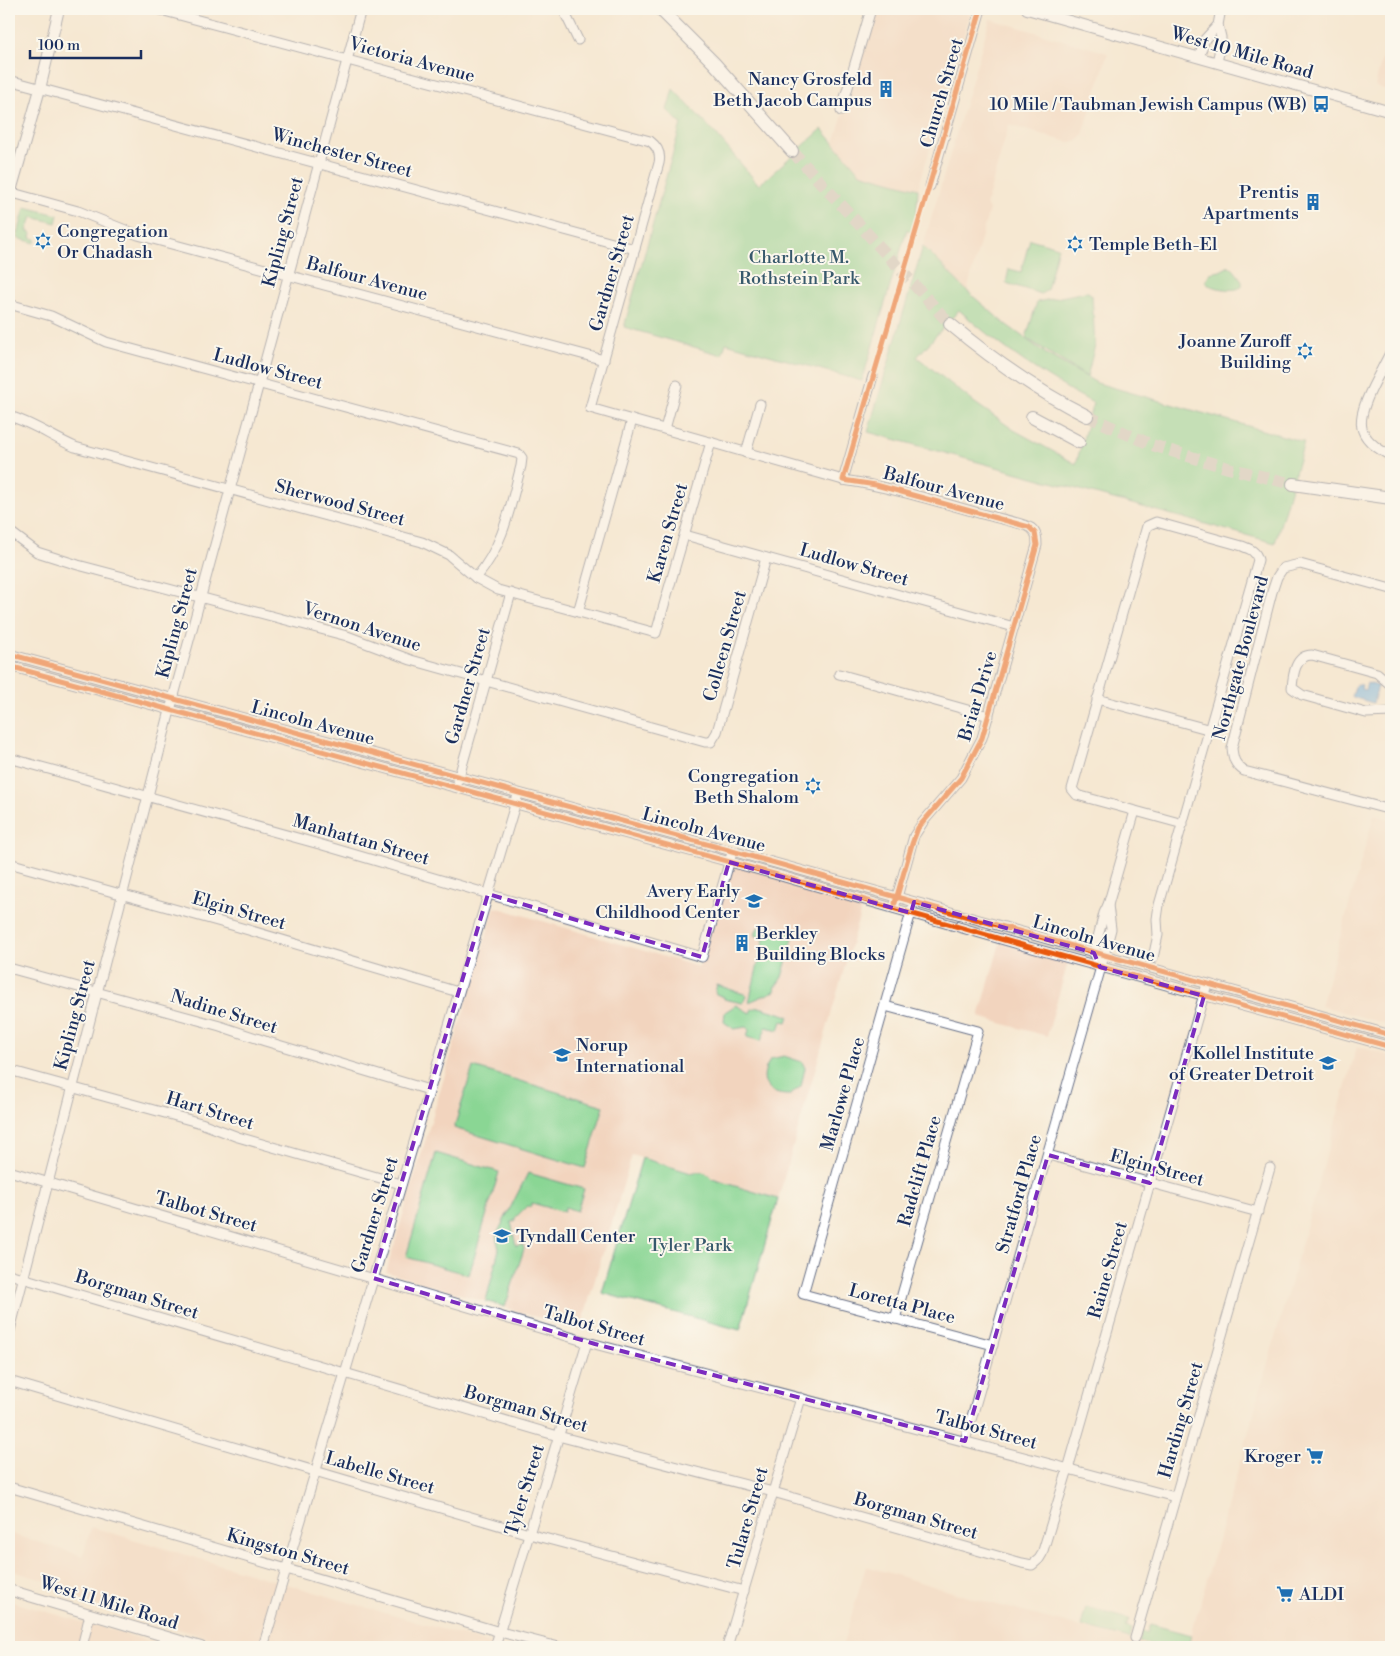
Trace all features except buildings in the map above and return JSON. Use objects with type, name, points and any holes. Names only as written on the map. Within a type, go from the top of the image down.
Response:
[{"type":"highway","points":[[660,9],[714,63],[792,151]]},
{"type":"highway","points":[[950,324],[1006,368],[1044,393],[1087,416]]},
{"type":"highway","points":[[1032,418],[1079,442]]},
{"type":"highway","points":[[1293,484],[1391,498]]},
{"type":"main road","points":[[9,194],[40,89],[59,9]]},
{"type":"main road","name":"West 10 Mile Road","points":[[1027,9],[1391,112]]},
{"type":"main road","name":"West 11 Mile Road","points":[[9,1590],[90,1614],[176,1644],[201,1647]]},
{"type":"street","name":"Victoria Avenue","points":[[157,9],[647,140],[656,146]]},
{"type":"street","name":"Kipling Street","points":[[9,1334],[170,710],[360,9]]},
{"type":"street","points":[[563,9],[578,40]]},
{"type":"street","points":[[841,111],[871,9]]},
{"type":"street","name":"Church Street","points":[[930,186],[981,9]]},
{"type":"street","points":[[1217,62],[1221,44],[1218,25],[1221,9]]},
{"type":"street","points":[[1199,57],[1204,39],[1218,25]]},
{"type":"street","name":"Winchester Street","points":[[9,80],[635,248]]},
{"type":"street","name":"Gardner Street","points":[[590,408],[659,163],[660,155],[656,146]]},
{"type":"street","name":"Balfour Avenue","points":[[9,194],[78,210],[138,235],[604,360]]},
{"type":"street","name":"Ludlow Street","points":[[9,304],[62,320],[106,342],[514,452],[522,458],[522,466],[501,540],[493,556],[476,578]]},
{"type":"street","points":[[1390,456],[1371,444],[1362,430],[1361,421],[1363,406],[1391,351]]},
{"type":"street","points":[[843,480],[873,376]]},
{"type":"street","points":[[664,430],[677,386]]},
{"type":"street","points":[[746,452],[760,404]]},
{"type":"street","name":"Balfour Avenue","points":[[590,408],[843,480],[876,485],[996,517],[1029,527],[1035,533]]},
{"type":"street","name":"Sherwood Street","points":[[9,416],[27,421],[55,438],[75,447],[422,542],[449,555],[486,585],[656,633]]},
{"type":"street","points":[[578,612],[632,420]]},
{"type":"street","name":"Karen Street","points":[[656,633],[711,442]]},
{"type":"street","points":[[1153,958],[1158,935],[1157,918],[1159,905],[1211,730],[1258,560],[1257,554],[1251,549],[1156,522],[1147,526],[1072,789],[1077,795],[1183,824]]},
{"type":"street","name":"Vernon Avenue","points":[[9,531],[37,552],[78,565],[346,636],[411,660],[698,741],[711,742]]},
{"type":"street","name":"Briar Drive","points":[[894,908],[914,836],[923,822],[960,778],[979,745],[989,716],[1037,545],[1035,533]]},
{"type":"street","name":"Ludlow Street","points":[[685,534],[1014,627]]},
{"type":"street","name":"Colleen Street","points":[[711,742],[717,732],[766,558]]},
{"type":"street","name":"Northgate Boulevard","points":[[1391,589],[1300,564],[1283,568],[1272,592],[1232,748],[1233,759],[1237,766],[1244,770],[1391,810]]},
{"type":"street","name":"Gardner Street","points":[[456,787],[511,593]]},
{"type":"street","name":"Lincoln Avenue","points":[[9,654],[732,851],[1391,1035]]},
{"type":"street","points":[[1391,685],[1377,673],[1312,655],[1305,655],[1298,661],[1292,688],[1302,695],[1366,713],[1391,712]]},
{"type":"street","name":"Lincoln Avenue","points":[[9,666],[774,874],[1100,967],[1391,1047]]},
{"type":"street","points":[[839,674],[989,716]]},
{"type":"street","points":[[1098,699],[1211,730]]},
{"type":"street","name":"Manhattan Street","points":[[9,758],[319,844],[702,957],[729,862]]},
{"type":"street","name":"Gardner Street","points":[[263,1647],[518,793]]},
{"type":"street","points":[[1100,967],[1094,953],[1104,913],[1136,811]]},
{"type":"street","points":[[729,862],[732,851]]},
{"type":"street","name":"Elgin Street","points":[[9,863],[236,926],[458,992]]},
{"type":"street","points":[[774,874],[777,864]]},
{"type":"street","points":[[843,894],[846,883]]},
{"type":"street","points":[[859,898],[862,888]]},
{"type":"street","name":"Marlowe Place","points":[[803,1294],[914,902]]},
{"type":"street","name":"Stratford Place","points":[[965,1441],[1111,929],[1108,905]]},
{"type":"street","name":"Nadine Street","points":[[9,968],[220,1026],[265,1042],[429,1090]]},
{"type":"street","name":"Raine Street","points":[[1036,1562],[1042,1554],[1068,1469],[1207,984]]},
{"type":"street","name":"Radclift Place","points":[[885,1006],[978,1032],[895,1319]]},
{"type":"street","name":"Hart Street","points":[[9,1070],[194,1122],[401,1184]]},
{"type":"street","name":"Elgin Street","points":[[1048,1155],[1258,1212]]},
{"type":"street","name":"Harding Street","points":[[1135,1638],[1270,1168]]},
{"type":"street","name":"Talbot Street","points":[[9,1171],[587,1342],[1176,1497]]},
{"type":"street","name":"Borgman Street","points":[[9,1274],[558,1436],[773,1492],[1022,1564],[1036,1562]]},
{"type":"street","name":"Loretta Place","points":[[803,1294],[993,1345]]},
{"type":"street","name":"Tyler Street","points":[[495,1647],[587,1342]]},
{"type":"street","name":"Labelle Street","points":[[9,1381],[529,1534],[744,1591]]},
{"type":"street","name":"Tulare Street","points":[[727,1647],[800,1398]]},
{"type":"street","name":"Kingston Street","points":[[9,1487],[500,1632],[559,1647]]},
{"type":"street","points":[[82,1647],[90,1614]]},
{"type":"highlighted area","points":[[729,862],[911,913],[914,902],[1094,953],[1100,967],[1204,996],[1150,1183],[1048,1155],[965,1441],[595,1344],[373,1278],[488,894],[702,957]]},
{"type":"shaded area","points":[[876,9],[951,9],[970,14],[918,189],[860,173],[834,143]]},
{"type":"shaded area","points":[[990,19],[1108,53],[1083,135],[1076,142],[1068,142],[1009,125],[986,205],[989,209],[967,291],[923,246]]},
{"type":"shaded area","points":[[1391,23],[1391,91],[1375,86]]},
{"type":"shaded area","points":[[1374,815],[1391,820],[1391,1025],[1321,1006]]},
{"type":"shaded area","points":[[731,859],[865,896],[778,1199],[632,1155],[580,1330],[386,1272],[495,907],[699,967]]},
{"type":"shaded area","points":[[1000,943],[1068,962],[1047,1036],[979,1017]]},
{"type":"shaded area","points":[[1357,1046],[1391,1056],[1391,1647],[1188,1647]]},
{"type":"shaded area","points":[[91,1527],[502,1647],[239,1647],[83,1601],[65,1592],[60,1585],[9,1570],[9,1533],[83,1556]]},
{"type":"shaded area","points":[[866,1566],[975,1599],[1156,1647],[842,1647]]},
{"type":"shaded area","points":[[9,1601],[170,1647],[9,1647]]},
{"type":"green space","name":"Charlotte M. Rothstein Park","points":[[673,89],[714,132],[759,185],[822,129],[860,173],[918,189],[915,237],[907,229],[862,381],[726,343],[722,355],[624,327],[681,124],[667,110]]},
{"type":"green space","points":[[25,207],[58,215],[56,223],[32,217],[27,231],[32,233],[31,238],[36,239],[35,243],[17,238]]},
{"type":"green space","points":[[1030,239],[1058,247],[1047,290],[1041,294],[1006,283],[1009,269],[1021,272]]},
{"type":"green space","name":"Charlotte M. Rothstein Park","points":[[923,246],[967,291],[1004,323],[1048,355],[1097,383],[1304,442],[1275,543],[868,432]],"holes":[[[959,310],[1023,361],[1093,403],[1076,464],[1014,430],[975,403],[917,357]]]},
{"type":"green space","points":[[1229,266],[1242,281],[1242,286],[1233,290],[1207,284],[1206,280],[1210,273],[1220,271]]},
{"type":"green space","points":[[1085,292],[1092,295],[1095,345],[1087,377],[1026,338],[1037,302]]},
{"type":"green space","points":[[758,927],[786,933],[788,929],[795,931],[782,977],[775,991],[749,1002],[764,939],[755,935]]},
{"type":"green space","points":[[717,985],[747,995],[744,1002],[724,999],[724,997],[716,994]]},
{"type":"green space","points":[[736,1005],[750,1013],[752,1009],[759,1007],[789,1016],[787,1022],[782,1021],[779,1030],[766,1027],[761,1041],[747,1037],[749,1030],[746,1027],[734,1029],[724,1022],[725,1012]]},
{"type":"green space","points":[[784,1056],[802,1062],[805,1068],[801,1086],[790,1095],[781,1095],[769,1089],[764,1079],[771,1059]]},
{"type":"green space","points":[[473,1067],[604,1106],[585,1168],[454,1128]]},
{"type":"green space","points":[[436,1153],[499,1172],[469,1275],[406,1257]]},
{"type":"green space","name":"Tyler Park","points":[[642,1158],[691,1173],[703,1172],[712,1179],[778,1199],[740,1330],[602,1293]]},
{"type":"green space","points":[[528,1173],[584,1189],[577,1211],[565,1207],[564,1212],[532,1203],[531,1207],[527,1206],[515,1218],[515,1221],[511,1222],[516,1246],[523,1245],[524,1249],[505,1307],[486,1301],[499,1249],[496,1236]]},
{"type":"green space","points":[[1086,1607],[1129,1619],[1126,1627],[1132,1629],[1130,1639],[1081,1626]]},
{"type":"green space","points":[[1150,1624],[1191,1635],[1188,1647],[1158,1647],[1139,1641],[1142,1631],[1147,1633]]},
{"type":"water","points":[[1367,683],[1378,686],[1373,703],[1352,697],[1356,684],[1362,685],[1361,689],[1365,690]]},
{"type":"tunnel","points":[[792,151],[950,324]]},
{"type":"tunnel","points":[[1087,416],[1152,445],[1228,468],[1293,484]]},
{"type":"cycle path","points":[[895,903],[918,828],[961,778],[982,738],[1037,545],[1035,533],[1029,527],[876,485],[843,480],[981,9]]},
{"type":"cycle path","points":[[9,654],[732,851],[1391,1035]]},
{"type":"cycle path","points":[[9,666],[774,874],[1391,1047]]},
{"type":"place","name":"Nancy Grosfeld Beth Jacob Campus","points":[[886,89]]},
{"type":"place","name":"10 Mile / Taubman Jewish Campus (WB)","points":[[1321,104]]},
{"type":"place","name":"Prentis Apartments","points":[[1313,202]]},
{"type":"place","name":"Congregation Or Chadash","points":[[43,241]]},
{"type":"place","name":"Temple Beth-El","points":[[1075,244]]},
{"type":"place","name":"Joanne Zuroff Building","points":[[1305,351]]},
{"type":"place","name":"Congregation Beth Shalom","points":[[813,786]]},
{"type":"place","name":"Avery Early Childhood Center","points":[[754,901]]},
{"type":"place","name":"Berkley Building Blocks","points":[[742,943]]},
{"type":"place","name":"Norup International","points":[[562,1055]]},
{"type":"place","name":"Kollel Institute of Greater Detroit","points":[[1328,1063]]},
{"type":"place","name":"Tyndall Center","points":[[502,1236]]},
{"type":"place","name":"Kroger","points":[[1315,1456]]},
{"type":"place","name":"ALDI","points":[[1285,1594]]}]
